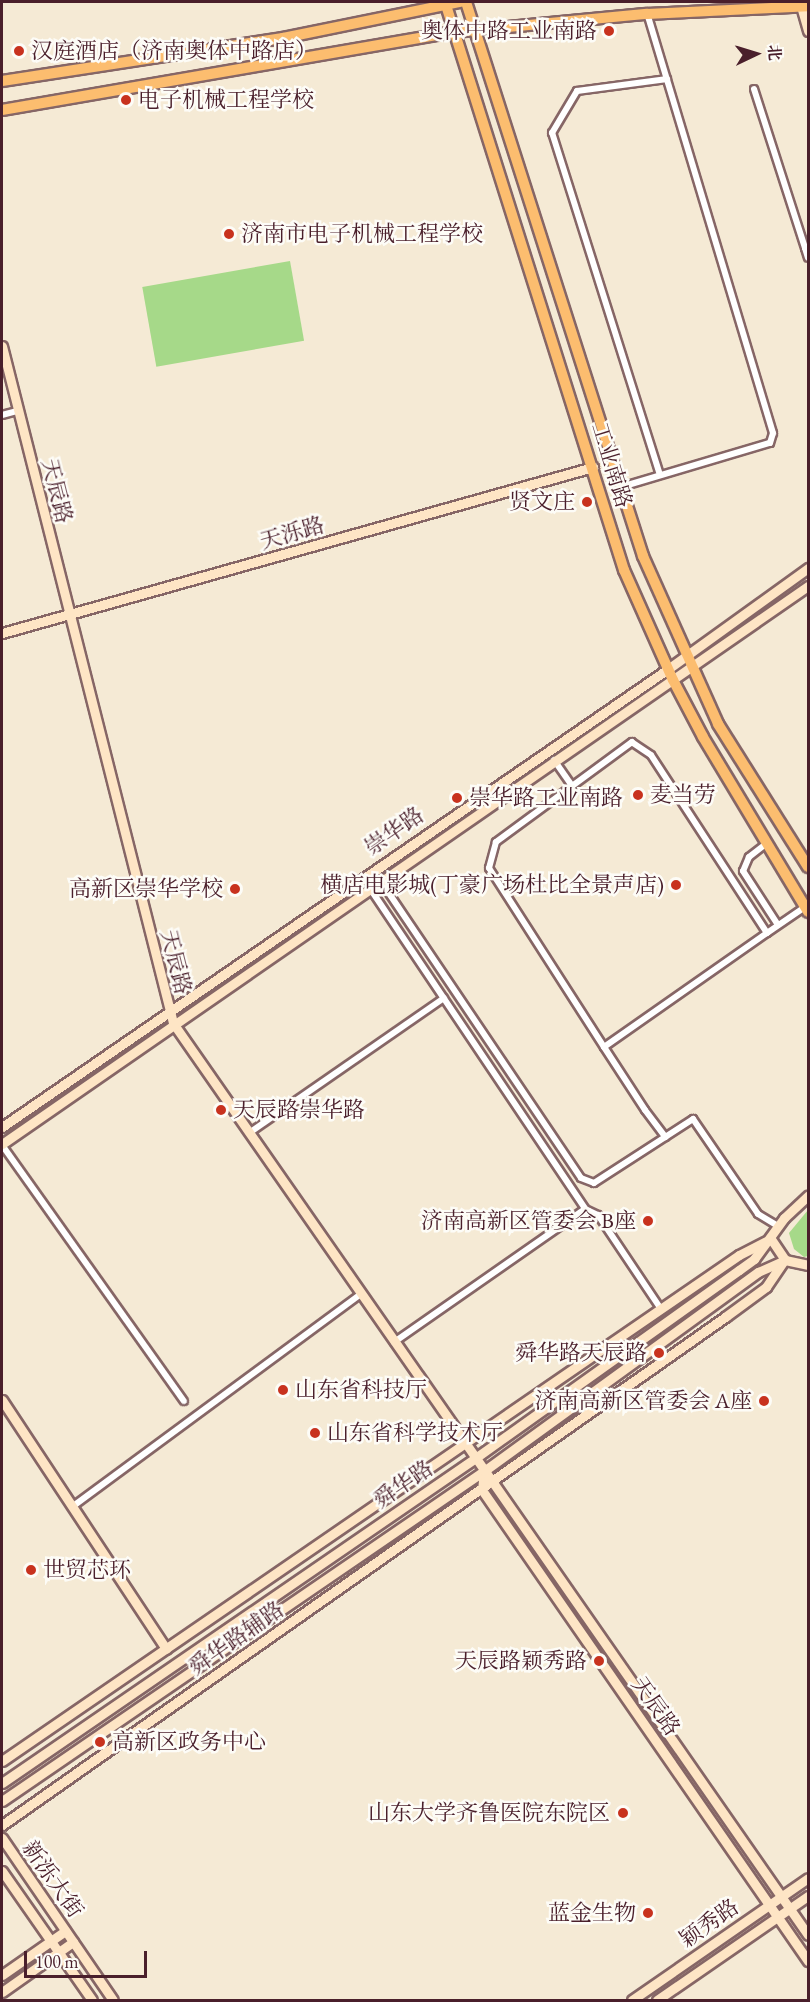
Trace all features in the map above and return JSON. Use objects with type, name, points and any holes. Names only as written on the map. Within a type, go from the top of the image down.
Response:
[{"type":"main road","points":[[2,81],[283,38],[446,3],[460,2]]},
{"type":"main road","name":"工业南路","points":[[466,2],[642,556],[718,724],[808,867]]},
{"type":"main road","name":"工业南路","points":[[446,3],[624,570],[673,680],[807,909]]},
{"type":"main road","points":[[2,110],[475,30],[647,14],[805,6],[808,31]]},
{"type":"main road","name":"天辰路","points":[[2,346],[68,617],[173,1023],[474,1459],[494,1482],[808,1935]]},
{"type":"main road","name":"天泺路","points":[[2,633],[68,617],[593,467]]},
{"type":"main road","name":"崇华路","points":[[2,1127],[668,669],[808,568]]},
{"type":"main road","name":"崇华路","points":[[2,1145],[173,1023],[553,759],[694,668],[808,586]]},
{"type":"main road","name":"舜华路","points":[[2,1783],[474,1459],[754,1259],[771,1239],[778,1226],[808,1196]]},
{"type":"main road","points":[[771,1239],[785,1260],[808,1265]]},
{"type":"main road","name":"舜华路辅路","points":[[2,1761],[739,1255],[771,1239]]},
{"type":"main road","name":"舜华路","points":[[2,1801],[484,1471],[758,1272],[785,1260]]},
{"type":"main road","name":"舜华路辅路","points":[[2,1825],[494,1482],[766,1287],[785,1260]]},
{"type":"main road","points":[[2,1400],[166,1649]]},
{"type":"main road","points":[[482,1490],[484,1471]]},
{"type":"main road","name":"天辰路","points":[[482,1490],[808,1961]]},
{"type":"main road","name":"新泺大街","points":[[2,1839],[113,2001]]},
{"type":"main road","name":"新泺大街","points":[[2,1871],[92,2001]]},
{"type":"main road","name":"颖秀路","points":[[632,2001],[808,1878]]},
{"type":"main road","name":"颖秀路","points":[[657,2001],[808,1896]]},
{"type":"main road","points":[[2,1975],[65,1931]]},
{"type":"main road","points":[[2,1992],[73,1942]]},
{"type":"street","points":[[621,487],[770,443],[773,433],[647,14]]},
{"type":"street","points":[[660,475],[552,133],[577,91],[667,79]]},
{"type":"street","points":[[754,89],[807,247],[808,258]]},
{"type":"street","points":[[2,415],[17,411]]},
{"type":"street","points":[[665,1137],[489,868],[496,842],[571,784],[632,742],[651,755],[767,933]]},
{"type":"street","points":[[553,759],[571,784]]},
{"type":"street","points":[[767,843],[749,857],[743,871],[778,925]]},
{"type":"street","points":[[380,879],[581,1178],[594,1183],[693,1119],[758,1214],[778,1226]]},
{"type":"street","points":[[369,887],[585,1209],[598,1215],[661,1309]]},
{"type":"street","points":[[604,1047],[778,925],[807,909]]},
{"type":"street","points":[[249,1133],[444,998]]},
{"type":"street","points":[[2,1145],[184,1401]]},
{"type":"street","points":[[394,1342],[585,1209]]},
{"type":"street","points":[[72,1507],[361,1294]]},
{"type":"green space","points":[[290,261],[304,341],[156,367],[142,287]]},
{"type":"green space","points":[[808,1210],[808,1256],[804,1257],[794,1249],[789,1233]]},
{"type":"place","name":"奥体中路工业南路","points":[[609,31]]},
{"type":"place","name":"汉庭酒店（济南奥体中路店）","points":[[19,51]]},
{"type":"place","name":"电子机械工程学校","points":[[126,100]]},
{"type":"place","name":"济南市电子机械工程学校","points":[[229,234]]},
{"type":"place","name":"贤文庄","points":[[587,502]]},
{"type":"place","name":"麦当劳","points":[[638,795]]},
{"type":"place","name":"崇华路工业南路","points":[[457,798]]},
{"type":"place","name":"横店电影城(丁豪广场杜比全景声店)","points":[[676,885]]},
{"type":"place","name":"高新区崇华学校","points":[[235,889]]},
{"type":"place","name":"天辰路崇华路","points":[[221,1110]]},
{"type":"place","name":"济南高新区管委会 B座","points":[[648,1221]]},
{"type":"place","name":"舜华路天辰路","points":[[659,1353]]},
{"type":"place","name":"山东省科技厅","points":[[283,1390]]},
{"type":"place","name":"济南高新区管委会 A座","points":[[764,1401]]},
{"type":"place","name":"山东省科学技术厅","points":[[315,1433]]},
{"type":"place","name":"世贸芯环","points":[[31,1570]]},
{"type":"place","name":"天辰路颖秀路","points":[[599,1661]]},
{"type":"place","name":"高新区政务中心","points":[[100,1742]]},
{"type":"place","name":"山东大学齐鲁医院东院区","points":[[623,1813]]},
{"type":"place","name":"蓝金生物","points":[[648,1913]]}]
